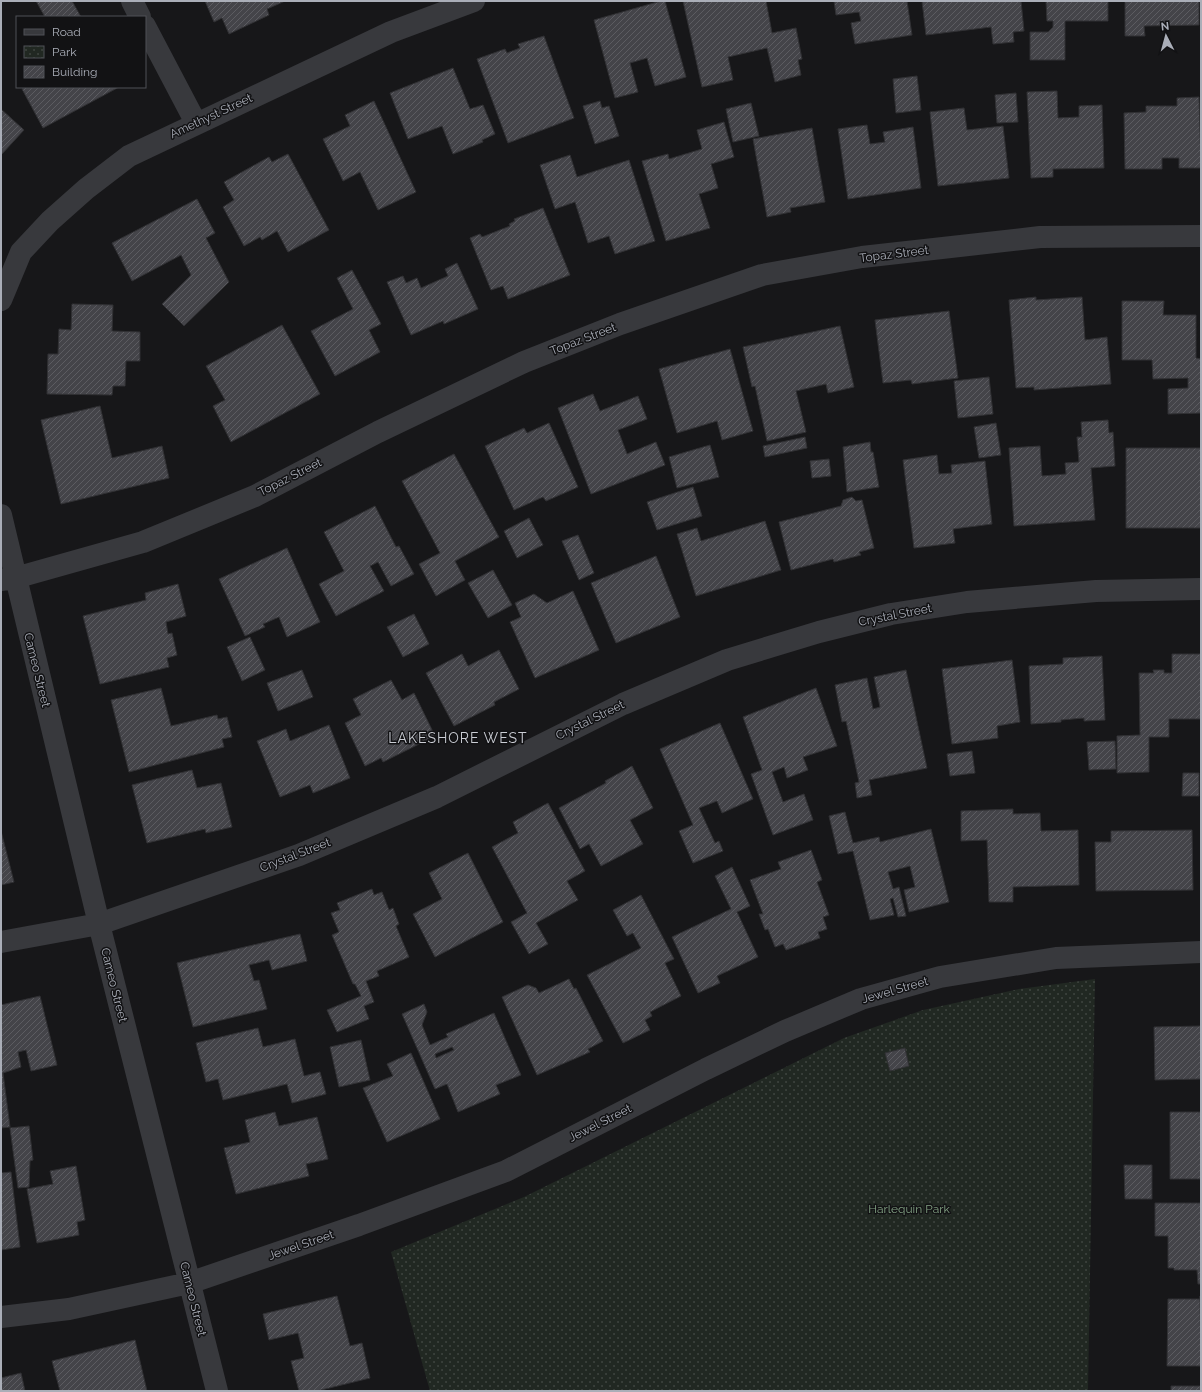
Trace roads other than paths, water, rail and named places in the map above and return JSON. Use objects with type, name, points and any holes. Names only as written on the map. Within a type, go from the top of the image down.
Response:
[{"type":"street","points":[[132,1],[140,16]]},
{"type":"street","name":"Amethyst Street","points":[[1,300],[21,252],[50,221],[86,189],[129,156],[391,32],[474,1]]},
{"type":"street","points":[[146,28],[196,123]]},
{"type":"street","name":"Topaz Street","points":[[8,579],[143,542],[255,496],[378,432],[524,362],[620,324],[762,275],[862,257],[1040,237],[1201,236]]},
{"type":"street","points":[[1,515],[8,579]]},
{"type":"street","name":"Cameo Street","points":[[8,579],[99,924],[217,1391]]},
{"type":"street","name":"Crystal Street","points":[[1,942],[99,924],[299,855],[437,797],[623,704],[727,660],[819,632],[891,614],[967,602],[1096,591],[1201,589]]},
{"type":"street","name":"Jewel Street","points":[[1,1317],[69,1309],[189,1283],[359,1225],[506,1171],[706,1069],[785,1031],[861,999],[940,977],[1056,958],[1201,952]]},
{"type":"district","name":"LAKESHORE WEST","points":[[458,738]]},
{"type":"park label","name":"Harlequin Park","points":[[909,1209]]}]
